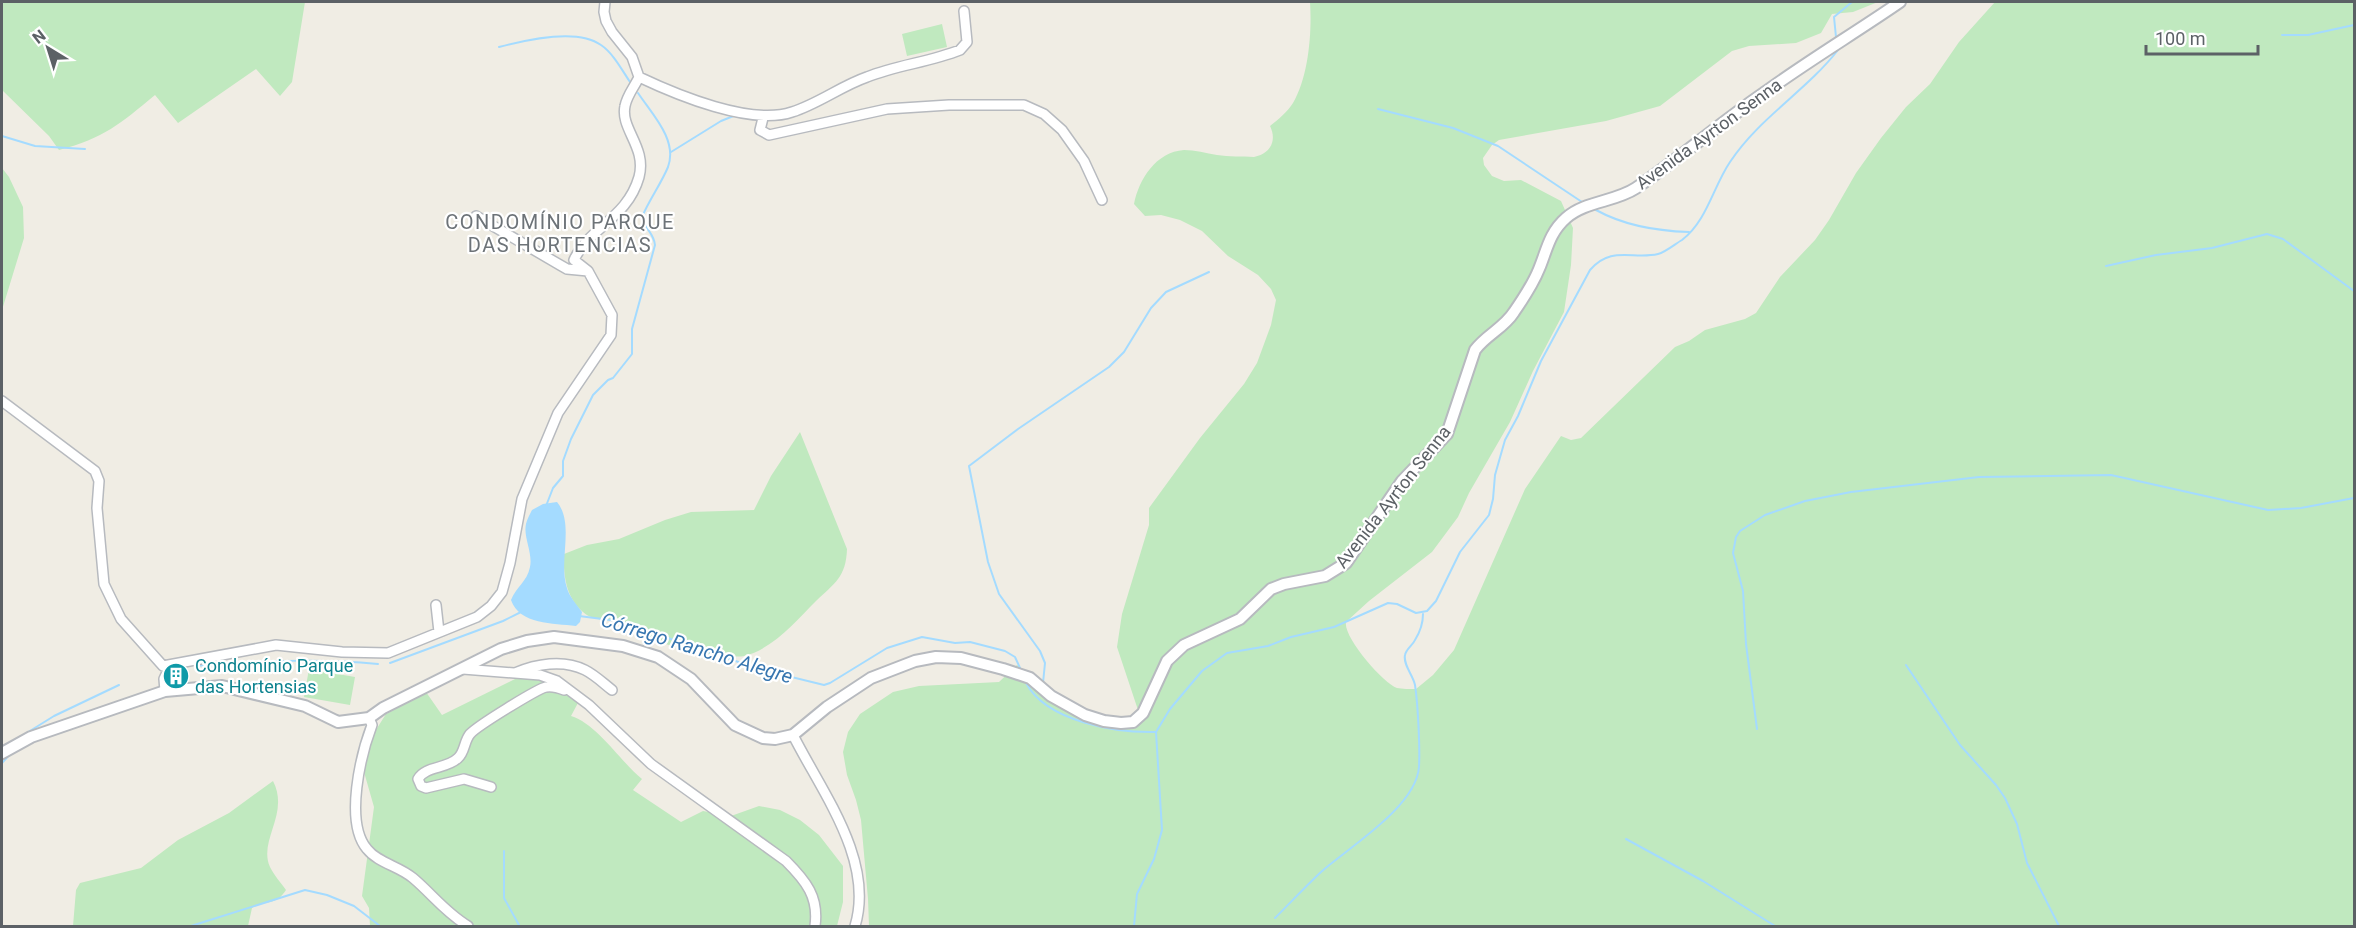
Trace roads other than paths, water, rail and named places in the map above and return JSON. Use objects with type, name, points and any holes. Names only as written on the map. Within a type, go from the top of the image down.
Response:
[{"type":"street","points":[[2,401],[95,471],[99,481],[97,508],[104,584],[121,619],[141,640],[153,658],[163,666],[276,645],[342,652],[388,653],[477,617],[491,606],[502,592],[522,499],[558,413],[611,335],[612,315],[588,271],[574,260],[578,252],[628,201],[638,180],[641,159],[624,111],[628,97],[639,77],[632,57],[606,21],[605,2]]},
{"type":"street","name":"Avenida Ayrton Senna","points":[[793,735],[826,707],[871,678],[915,661],[936,657],[961,658],[1030,678],[1060,702],[1094,718],[1121,723],[1137,719],[1143,713],[1162,669],[1184,645],[1240,619],[1270,590],[1333,573],[1352,556],[1390,495],[1447,434],[1475,350],[1514,313],[1535,278],[1548,240],[1566,218],[1576,210],[1630,192],[1756,98],[1900,2]]},
{"type":"street","points":[[639,77],[698,101],[763,118],[797,111],[855,81],[874,74],[960,50],[967,42],[964,11]]},
{"type":"street","points":[[763,118],[760,130],[769,135],[887,109],[949,105],[1024,105],[1044,114],[1067,136],[1084,161],[1102,200]]},
{"type":"street","points":[[476,216],[560,266],[588,271]]},
{"type":"street","points":[[436,605],[439,632]]},
{"type":"street","points":[[2,753],[39,735],[165,691],[222,686],[305,706],[338,722],[369,718],[383,708],[507,647],[554,637],[623,646],[658,657],[676,667],[691,679],[735,725],[747,732],[763,738],[776,739],[793,735],[829,802],[853,856],[860,894],[855,927]]},
{"type":"street","points":[[515,674],[538,665],[567,664],[586,671],[612,690]]},
{"type":"street","points":[[170,666],[179,689]]},
{"type":"street","points":[[165,691],[164,679],[170,666]]},
{"type":"street","points":[[464,669],[545,676],[557,681],[589,705],[651,764],[786,861],[813,895],[817,911],[815,927]]},
{"type":"street","points":[[491,787],[464,779],[426,788],[421,786],[418,779],[422,773],[456,760],[461,756],[473,730],[534,693],[549,686],[569,691]]},
{"type":"street","points":[[369,718],[372,724],[362,752],[356,797],[357,824],[366,848],[375,856],[414,878],[439,905],[468,927]]},
{"type":"water","points":[[557,502],[565,521],[564,566],[567,588],[582,612],[580,622],[576,626],[529,618],[515,608],[511,600],[526,577],[531,562],[525,529],[526,522],[532,510],[543,504]]},
{"type":"waterway","name":"Córrego Rancho Alegre","points":[[1836,37],[1834,17],[1852,2]]},
{"type":"waterway","points":[[2282,35],[2308,35],[2354,25]]},
{"type":"waterway","name":"Córrego Rancho Alegre","points":[[499,47],[551,37],[579,37],[591,40],[609,52],[630,82]]},
{"type":"waterway","name":"Córrego Rancho Alegre","points":[[1134,926],[1137,894],[1154,859],[1162,830],[1156,732],[1170,709],[1202,671],[1227,653],[1268,646],[1291,637],[1334,627],[1388,603],[1397,604],[1416,613],[1427,611],[1436,601],[1460,552],[1489,515],[1495,475],[1505,440],[1518,416],[1541,361],[1590,270],[1606,258],[1658,254],[1682,240],[1704,214],[1724,172],[1742,146],[1768,118],[1812,79],[1838,50]]},
{"type":"waterway","name":"Córrego Rancho Alegre","points":[[546,506],[553,488],[563,476],[563,461],[571,439],[593,395],[613,378],[632,354],[632,329],[655,245],[642,217],[668,167],[670,157],[667,137],[638,93]]},
{"type":"waterway","points":[[1378,109],[1453,128],[1498,146],[1582,202]]},
{"type":"waterway","points":[[671,152],[721,121],[736,115]]},
{"type":"waterway","points":[[2,136],[35,146],[85,149]]},
{"type":"waterway","points":[[1596,210],[1641,227],[1689,232]]},
{"type":"waterway","points":[[2106,266],[2156,255],[2212,248],[2267,234],[2283,239],[2354,291]]},
{"type":"waterway","points":[[1043,683],[1045,663],[1040,651],[999,594],[988,562],[969,466],[1018,429],[1109,367],[1124,352],[1151,308],[1166,292],[1209,272]]},
{"type":"waterway","points":[[1757,729],[1746,644],[1743,591],[1733,553],[1736,537],[1740,531],[1765,515],[1805,501],[1851,492],[1979,477],[2111,475],[2268,510],[2301,508],[2354,498]]},
{"type":"waterway","points":[[390,663],[503,621],[521,612]]},
{"type":"waterway","points":[[1275,918],[1321,872],[1394,811],[1415,782],[1419,767],[1417,703],[1415,685],[1405,655],[1420,631],[1423,614]]},
{"type":"waterway","name":"Córrego Rancho Alegre","points":[[579,616],[618,621],[759,669],[824,685],[887,648],[922,637],[955,643],[970,642],[1005,651],[1015,657],[1020,668]]},
{"type":"waterway","points":[[195,666],[286,661],[378,664]]},
{"type":"waterway","points":[[1906,665],[1960,745],[2005,798],[2017,824],[2027,863],[2059,926]]},
{"type":"waterway","name":"Córrego Rancho Alegre","points":[[1026,683],[1036,696],[1066,716],[1103,727],[1156,732]]},
{"type":"waterway","points":[[25,734],[54,716],[119,685]]},
{"type":"waterway","points":[[2,763],[11,753]]},
{"type":"waterway","points":[[1626,839],[1703,881],[1775,926]]},
{"type":"waterway","points":[[504,851],[504,898],[519,925]]},
{"type":"waterway","points":[[191,926],[305,890],[327,895],[354,906],[380,926]]},
{"type":"place","name":"Condomínio Parque das Hortensias","points":[[176,676]]},
{"type":"district","name":"CONDOMÍNIO PARQUE DAS HORTENCIAS","points":[[560,234]]}]
